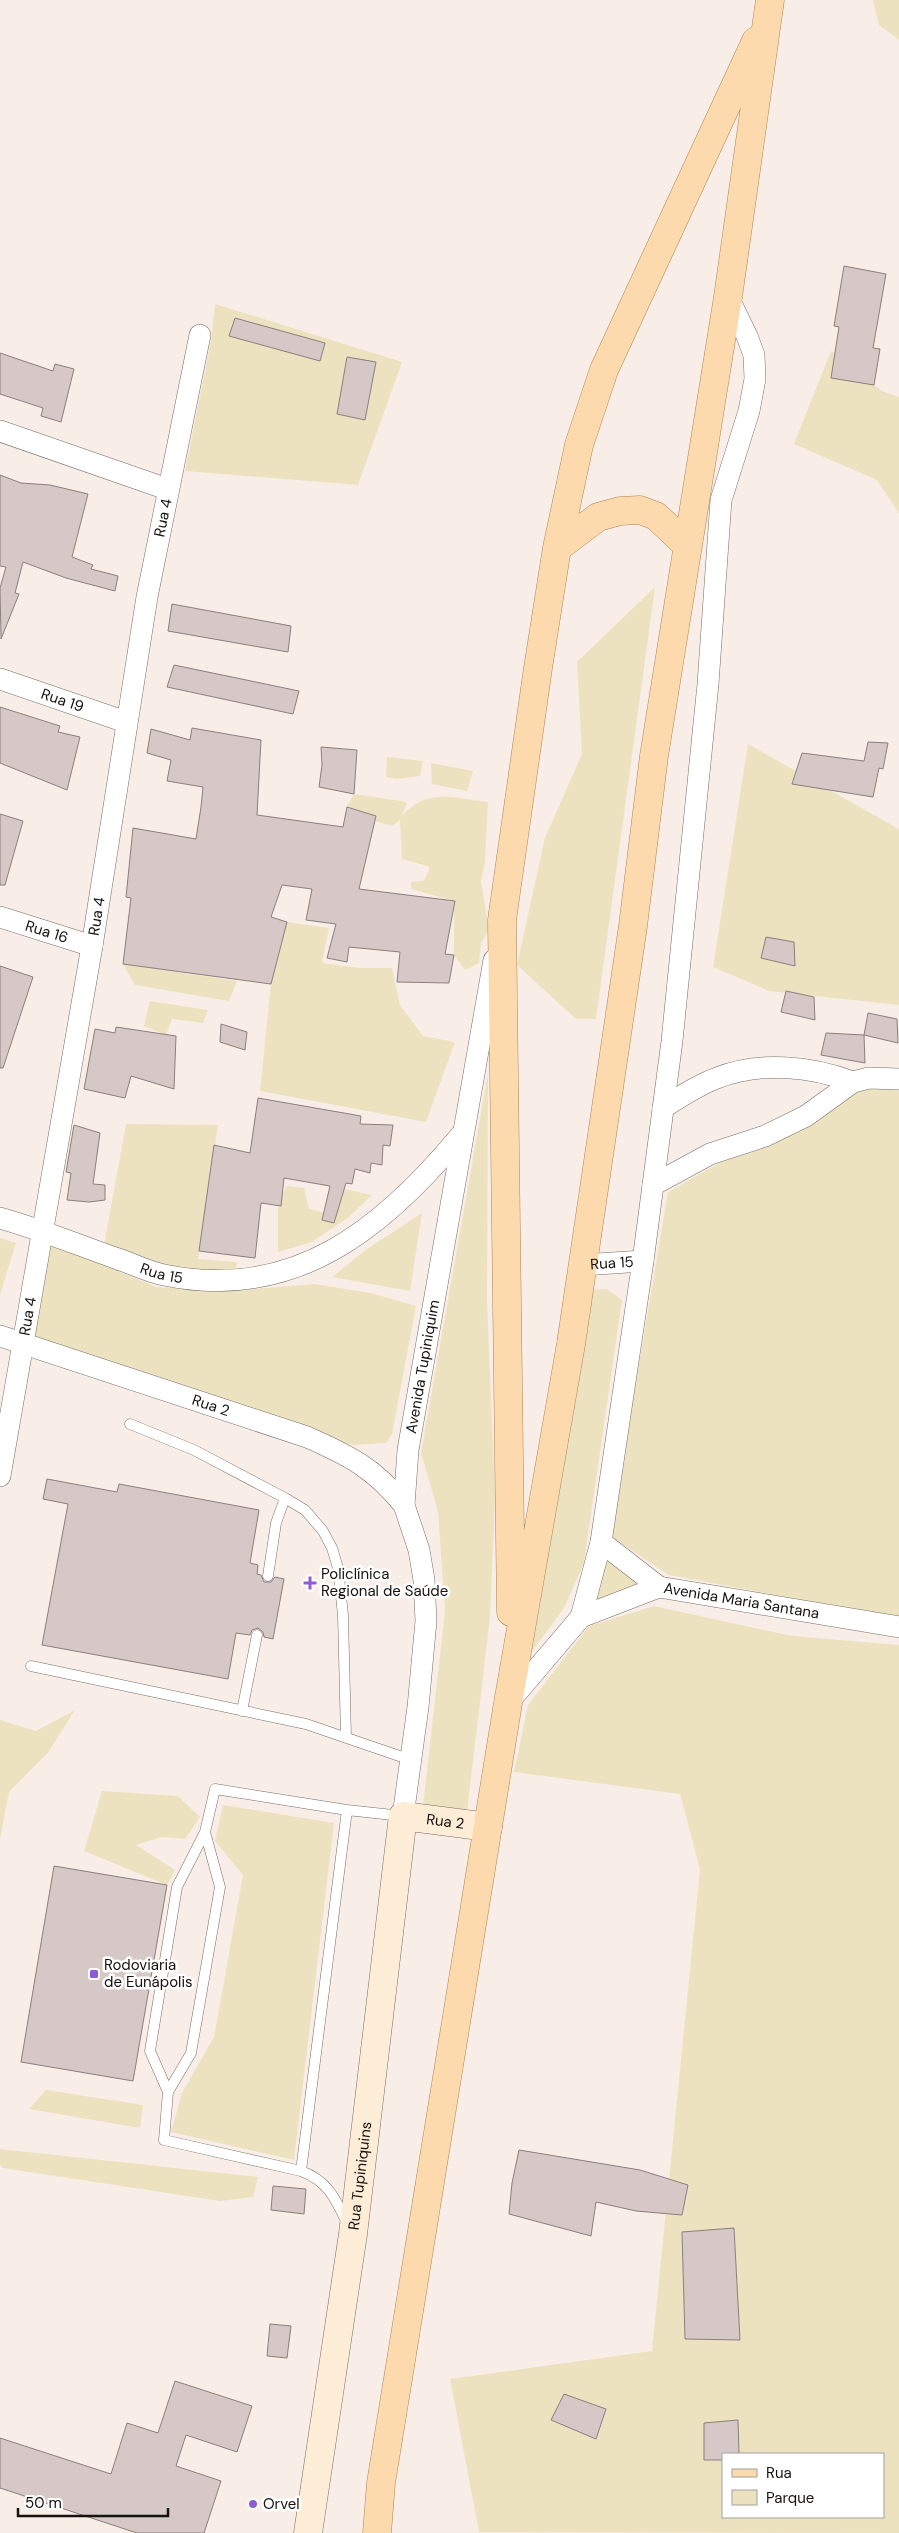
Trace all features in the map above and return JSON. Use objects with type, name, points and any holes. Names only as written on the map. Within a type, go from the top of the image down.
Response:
[{"type":"main road","points":[[377,2533],[381,2483],[510,1692],[571,1344],[633,926],[654,756],[728,298],[769,8]]},
{"type":"main road","points":[[510,1692],[502,920],[557,548],[579,445],[604,370],[769,8]]},
{"type":"main road","points":[[557,548],[598,517],[640,510],[656,516],[688,546]]},
{"type":"main road","points":[[357,2533],[381,2483]]},
{"type":"street","points":[[581,1617],[601,1542],[643,1261],[663,1108],[708,684],[721,500],[749,411],[755,379],[754,355],[747,336],[728,298]]},
{"type":"street","name":"Rua 4","points":[[0,1476],[92,946],[126,722],[167,490],[200,335]]},
{"type":"street","name":"Rua 4","points":[[0,431],[167,490]]},
{"type":"street","name":"Rua 19","points":[[0,679],[126,722]]},
{"type":"street","name":"Rua 16","points":[[0,917],[92,946]]},
{"type":"street","name":"Avenida Tupiniquim","points":[[404,1816],[426,1621],[424,1580],[419,1550],[404,1505],[408,1450],[462,1133],[502,920]]},
{"type":"street","points":[[663,1108],[709,1081],[738,1071],[800,1068],[827,1072],[853,1082]]},
{"type":"street","points":[[653,1185],[710,1154],[765,1136],[806,1116],[853,1082],[869,1078],[899,1079]]},
{"type":"street","name":"Rua 15","points":[[0,1218],[44,1230],[163,1275],[213,1282],[245,1280],[263,1276],[328,1253],[365,1231],[400,1203],[426,1177],[462,1133]]},
{"type":"street","name":"Rua 15","points":[[582,1265],[643,1261]]},
{"type":"street","name":"Rua 2","points":[[0,1336],[307,1437],[347,1454],[384,1481],[404,1505]]},
{"type":"street","points":[[601,1542],[659,1587]]},
{"type":"street","name":"Avenida Maria Santana","points":[[510,1692],[581,1617],[659,1587],[899,1627]]},
{"type":"street","name":"Rua 2","points":[[404,1816],[488,1827]]},
{"type":"street","name":"Rua Tupiniquins","points":[[308,2533],[353,2234],[404,1816]]},
{"type":"lane","points":[[130,1424],[194,1450],[285,1498],[305,1510],[323,1531],[332,1548],[338,1568],[343,1615],[346,1737]]},
{"type":"lane","points":[[268,1576],[276,1523],[285,1498]]},
{"type":"lane","points":[[242,1711],[257,1636]]},
{"type":"lane","points":[[31,1666],[306,1724],[411,1760]]},
{"type":"lane","points":[[168,2092],[150,2050],[177,1887],[205,1832],[215,1789],[347,1810],[404,1816]]},
{"type":"lane","points":[[301,2170],[347,1810]]},
{"type":"lane","points":[[205,1832],[220,1887],[191,2053],[168,2092],[164,2140],[301,2170],[315,2176],[332,2192],[353,2234]]},
{"type":"green space","points":[[873,0],[899,0],[899,40],[879,25]]},
{"type":"green space","points":[[215,304],[402,362],[358,485],[185,471],[211,341]]},
{"type":"green space","points":[[831,351],[882,391],[899,397],[899,513],[877,480],[794,444]]},
{"type":"green space","points":[[655,587],[596,1019],[576,1019],[517,965],[545,838],[582,754],[577,662]]},
{"type":"green space","points":[[748,744],[899,829],[899,1005],[769,991],[713,967]]},
{"type":"green space","points":[[387,757],[423,761],[420,776],[397,779],[386,777]]},
{"type":"green space","points":[[431,763],[473,771],[467,791],[432,784]]},
{"type":"green space","points":[[354,794],[407,802],[401,817],[421,801],[430,798],[452,797],[488,802],[485,862],[481,881],[489,930],[481,943],[479,963],[465,970],[454,955],[454,901],[411,889],[411,882],[424,881],[430,867],[402,859],[400,820],[392,826],[375,821],[376,816],[347,807]]},
{"type":"green space","points":[[287,922],[329,928],[322,963],[359,968],[392,968],[400,1005],[423,1036],[455,1042],[426,1122],[260,1091],[271,984]]},
{"type":"green space","points":[[123,964],[237,981],[229,1001],[135,985]]},
{"type":"green space","points":[[150,1001],[208,1010],[203,1023],[172,1019],[166,1035],[144,1026]]},
{"type":"green space","points":[[488,1073],[487,1301],[495,1495],[490,1617],[467,1812],[423,1806],[445,1611],[438,1511],[421,1453]]},
{"type":"green space","points":[[853,1082],[899,1083],[899,1618],[669,1575],[610,1536],[668,1192],[742,1150]]},
{"type":"green space","points":[[126,1124],[218,1125],[198,1259],[237,1262],[235,1272],[161,1268],[104,1245]]},
{"type":"green space","points":[[286,1186],[304,1188],[309,1209],[325,1213],[339,1206],[344,1189],[372,1195],[349,1217],[312,1242],[278,1252],[278,1209]]},
{"type":"green space","points":[[422,1213],[410,1291],[332,1277],[367,1249]]},
{"type":"green space","points":[[0,1238],[16,1243],[0,1295]]},
{"type":"green space","points":[[51,1242],[156,1287],[229,1291],[314,1284],[371,1293],[416,1306],[392,1434],[386,1443],[353,1445],[259,1422],[31,1335]]},
{"type":"green space","points":[[607,1289],[622,1300],[584,1563],[564,1608],[522,1665],[585,1290]]},
{"type":"green space","points":[[601,1542],[659,1587],[581,1617]]},
{"type":"green space","points":[[654,1606],[792,1636],[899,1645],[899,2533],[479,2532],[450,2379],[652,2351],[700,1869],[680,1794],[514,1772],[528,1705],[589,1626]]},
{"type":"green space","points":[[75,1710],[47,1754],[9,1792],[0,1839],[0,1720],[36,1731]]},
{"type":"green space","points":[[102,1791],[178,1796],[200,1817],[185,1839],[162,1837],[136,1845],[175,1870],[167,1885],[84,1851]]},
{"type":"green space","points":[[223,1805],[334,1823],[294,2160],[171,2132],[182,2093],[214,2037],[243,1875],[215,1841]]},
{"type":"green space","points":[[46,2090],[143,2105],[140,2128],[29,2109]]},
{"type":"green space","points":[[0,2149],[258,2177],[253,2197],[220,2201],[3,2168],[0,2165]]},
{"type":"building","points":[[844,266],[886,274],[873,348],[880,349],[874,385],[831,378],[839,327],[834,326]]},
{"type":"building","points":[[235,318],[325,343],[320,361],[229,336]]},
{"type":"building","points":[[0,353],[53,371],[55,364],[74,369],[61,422],[41,416],[43,408],[0,394]]},
{"type":"building","points":[[347,357],[376,362],[365,420],[337,414]]},
{"type":"building","points":[[0,475],[21,483],[50,485],[88,494],[72,557],[93,565],[91,569],[118,576],[115,591],[66,578],[23,562],[15,593],[19,594],[1,639],[0,588],[6,567],[0,566]]},
{"type":"building","points":[[172,604],[291,626],[288,652],[168,631]]},
{"type":"building","points":[[174,665],[299,691],[293,714],[167,687]]},
{"type":"building","points":[[0,707],[60,726],[58,732],[80,737],[67,790],[0,763]]},
{"type":"building","points":[[192,728],[261,740],[257,815],[343,827],[347,807],[376,816],[359,889],[455,901],[445,954],[454,955],[449,983],[397,982],[400,952],[349,947],[347,962],[327,958],[336,924],[306,920],[312,889],[282,885],[271,917],[287,922],[271,984],[123,964],[131,898],[126,897],[133,828],[196,839],[201,807],[203,787],[167,781],[171,760],[147,753],[151,729],[190,740]]},
{"type":"building","points":[[868,742],[888,743],[883,769],[879,768],[873,797],[792,784],[802,753],[864,761]]},
{"type":"building","points":[[321,747],[357,750],[354,794],[319,787],[322,765]]},
{"type":"building","points":[[0,814],[23,821],[5,885],[0,885]]},
{"type":"building","points":[[766,937],[794,942],[795,966],[761,958]]},
{"type":"building","points":[[0,966],[33,977],[3,1068],[0,1068]]},
{"type":"building","points":[[786,991],[814,997],[815,1020],[781,1012]]},
{"type":"building","points":[[868,1013],[897,1019],[898,1043],[864,1035]]},
{"type":"building","points":[[221,1024],[247,1032],[245,1050],[220,1042]]},
{"type":"building","points":[[116,1027],[176,1036],[174,1089],[131,1076],[125,1098],[84,1089],[95,1029],[115,1033]]},
{"type":"building","points":[[826,1033],[864,1035],[865,1063],[821,1055]]},
{"type":"building","points":[[258,1098],[361,1116],[360,1124],[393,1125],[390,1146],[383,1145],[382,1165],[371,1163],[370,1173],[355,1169],[352,1184],[346,1183],[334,1223],[322,1220],[330,1186],[284,1178],[281,1206],[261,1203],[255,1258],[199,1251],[214,1145],[250,1153]]},
{"type":"building","points":[[74,1125],[100,1133],[93,1184],[105,1185],[105,1200],[89,1202],[67,1200],[71,1173],[66,1172]]},
{"type":"building","points":[[47,1479],[117,1492],[119,1484],[259,1510],[250,1563],[258,1565],[257,1574],[261,1575],[264,1582],[271,1582],[275,1577],[284,1579],[273,1639],[264,1637],[263,1632],[258,1628],[252,1630],[250,1635],[236,1633],[228,1679],[42,1645],[68,1504],[43,1499]]},
{"type":"building","name":"Rodoviaria de Eunápolis","points":[[54,1866],[167,1885],[133,2081],[21,2062]]},
{"type":"building","points":[[519,2150],[640,2170],[688,2185],[682,2215],[636,2211],[596,2202],[591,2236],[509,2214],[512,2183]]},
{"type":"building","points":[[273,2186],[306,2189],[304,2214],[271,2210]]},
{"type":"building","points":[[734,2228],[740,2340],[685,2339],[682,2232]]},
{"type":"building","points":[[270,2324],[291,2326],[287,2358],[267,2356]]},
{"type":"building","points":[[175,2381],[252,2406],[237,2452],[186,2435],[176,2466],[221,2481],[204,2533],[137,2533],[0,2488],[0,2438],[111,2474],[127,2423],[158,2433]]},
{"type":"building","points":[[564,2394],[606,2409],[596,2439],[551,2420]]},
{"type":"building","points":[[738,2420],[739,2453],[722,2453],[722,2460],[704,2460],[704,2423]]},
{"type":"place","name":"Policlínica Regional de Saúde","points":[[310,1583]]},
{"type":"place","name":"Rodoviaria de Eunápolis","points":[[94,1974]]},
{"type":"place","name":"Orvel","points":[[253,2504]]}]
